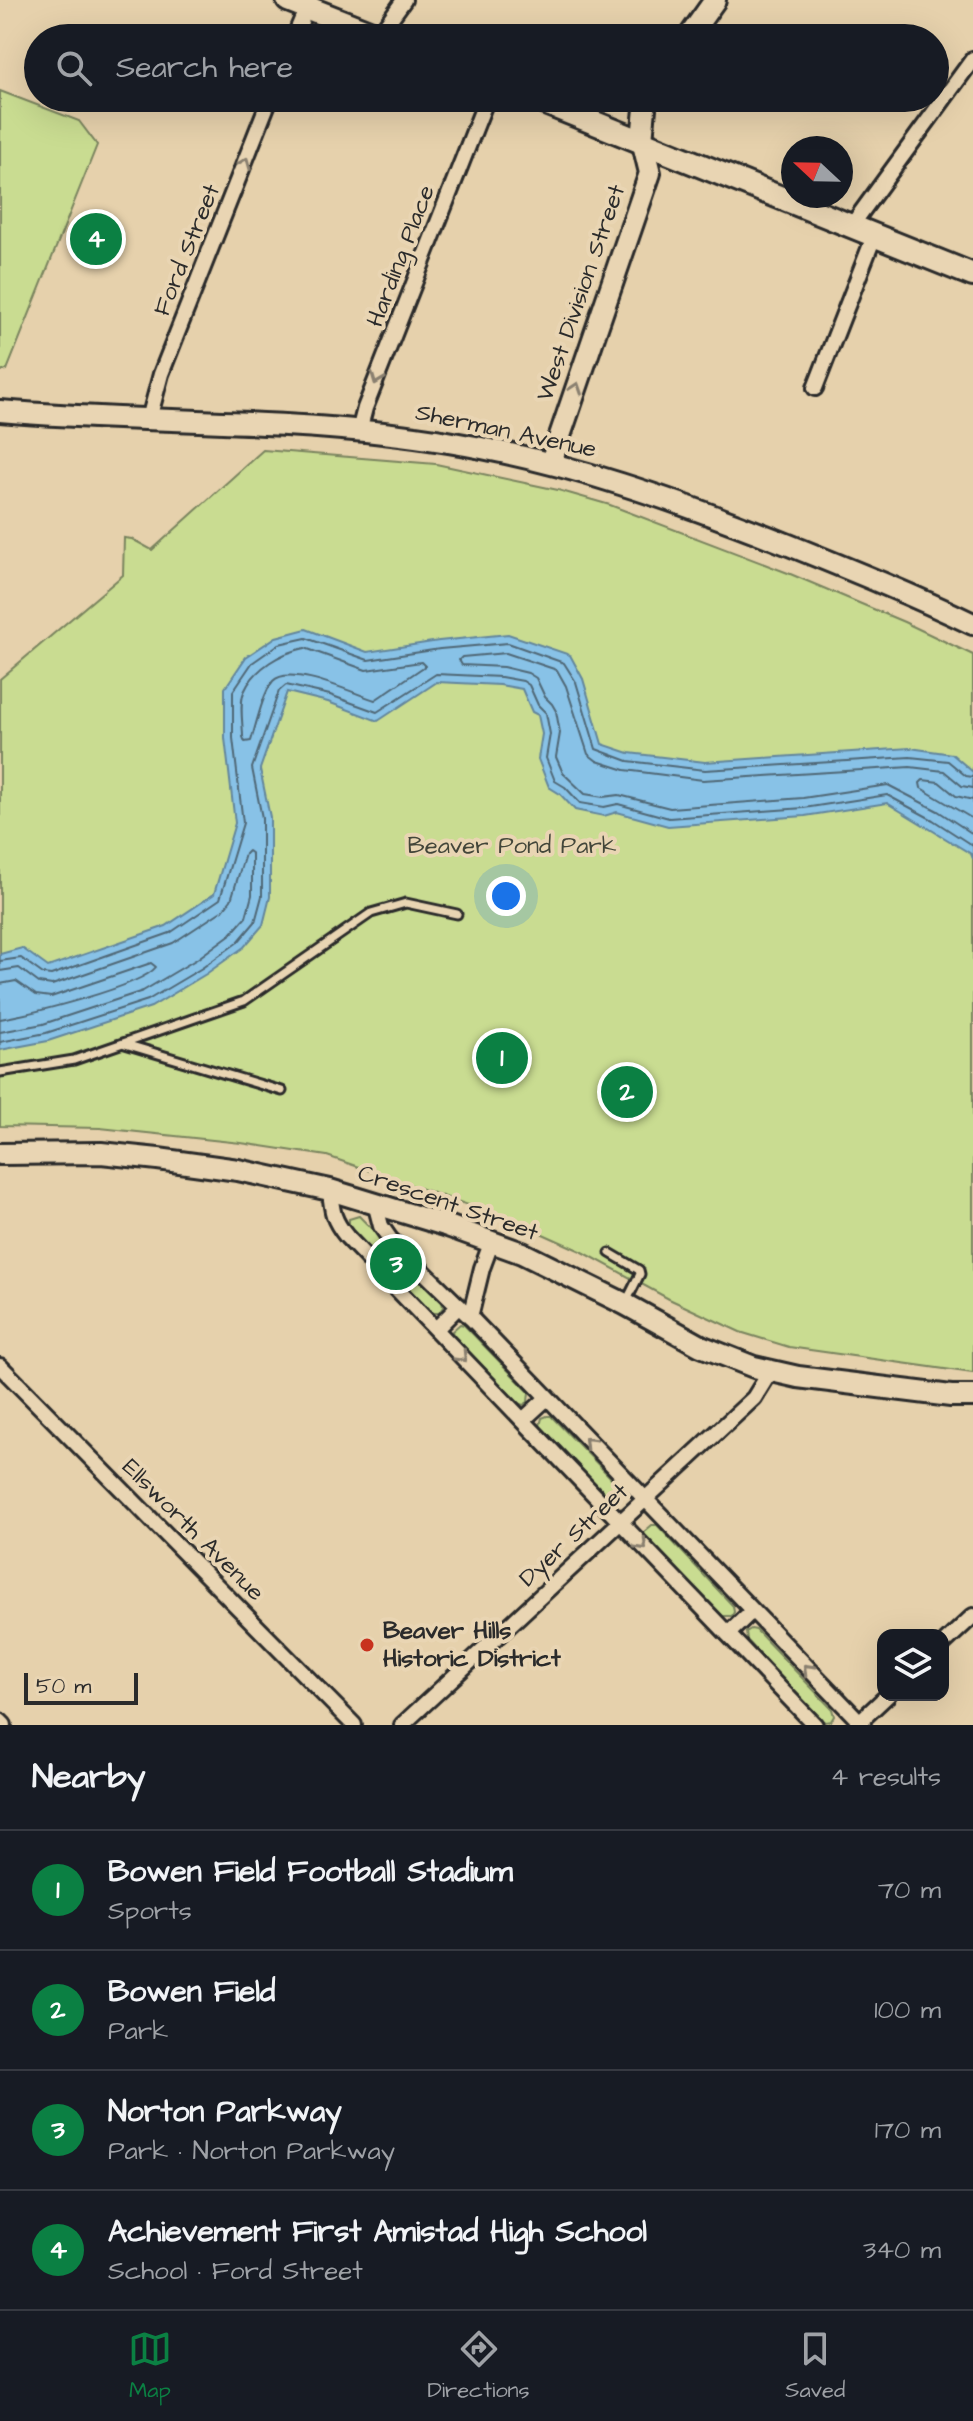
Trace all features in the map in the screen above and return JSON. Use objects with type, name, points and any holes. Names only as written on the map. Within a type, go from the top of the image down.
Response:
[{"type":"main road","points":[[698,24],[715,0]]},
{"type":"main road","points":[[298,4],[348,24]]},
{"type":"main road","points":[[569,112],[973,275]]},
{"type":"main road","name":"West Division Street","points":[[551,462],[650,173],[642,140],[645,112]]},
{"type":"main road","name":"Sherman Avenue","points":[[0,411],[359,431],[447,442],[551,462],[737,524],[924,600],[973,624]]},
{"type":"main road","name":"Crescent Street","points":[[0,1154],[101,1153],[158,1159],[238,1170],[330,1190],[492,1241],[558,1270],[701,1346],[770,1372],[951,1396],[973,1396]]},
{"type":"main road","name":"Crescent Street","points":[[951,1396],[973,1404]]},
{"type":"street","points":[[389,24],[404,0]]},
{"type":"street","points":[[296,24],[298,4]]},
{"type":"street","points":[[949,92],[973,59]]},
{"type":"street","name":"Ford Street","points":[[149,419],[161,374],[264,112]]},
{"type":"street","name":"Harding Place","points":[[359,431],[365,408],[481,112]]},
{"type":"street","points":[[852,225],[934,112]]},
{"type":"street","points":[[815,388],[875,234]]},
{"type":"street","points":[[330,1190],[336,1224],[815,1725]]},
{"type":"street","points":[[375,1203],[381,1226],[390,1239],[464,1312],[859,1724],[882,1701]]},
{"type":"street","points":[[436,1329],[464,1312],[492,1241]]},
{"type":"street","name":"Ellsworth Avenue","points":[[0,1366],[354,1725]]},
{"type":"street","name":"Dyer Street","points":[[402,1725],[754,1398],[770,1372]]},
{"type":"street","points":[[523,1420],[547,1398]]},
{"type":"street","points":[[728,1634],[752,1611]]},
{"type":"street","points":[[949,1638],[973,1616]]},
{"type":"lane","points":[[0,1072],[74,1060],[244,1001],[371,913],[406,903],[457,914]]},
{"type":"lane","points":[[123,1043],[282,1091]]},
{"type":"lane","points":[[610,1253],[639,1270],[640,1274],[625,1304]]},
{"type":"green space","points":[[0,91],[24,100],[24,112],[55,112],[79,121],[97,145],[7,370],[0,371]]},
{"type":"green space","name":"Beaver Pond Park","points":[[263,450],[436,464],[558,490],[610,505],[788,573],[973,655],[973,1373],[789,1347],[740,1332],[669,1299],[583,1252],[514,1221],[327,1156],[100,1128],[0,1126],[0,679],[123,575],[124,538],[152,550]]},
{"type":"green space","points":[[359,1216],[442,1301],[443,1307],[439,1313],[432,1313],[349,1228],[349,1219]]},
{"type":"green space","points":[[460,1324],[529,1392],[528,1402],[523,1405],[518,1403],[453,1335],[452,1331]]},
{"type":"green space","points":[[551,1416],[617,1484],[619,1492],[612,1499],[540,1426],[542,1418]]},
{"type":"green space","points":[[652,1525],[657,1525],[733,1606],[732,1616],[723,1616],[644,1536]]},
{"type":"green space","points":[[756,1630],[832,1709],[834,1716],[831,1721],[821,1720],[747,1640],[746,1632]]},
{"type":"water","points":[[306,629],[367,652],[508,634],[570,655],[583,679],[602,744],[629,753],[705,762],[910,748],[952,754],[973,772],[973,859],[971,854],[887,803],[805,816],[668,826],[617,812],[604,816],[575,810],[549,787],[538,759],[542,734],[538,715],[532,712],[522,689],[437,682],[378,721],[328,702],[287,692],[260,769],[270,817],[270,897],[263,925],[244,947],[151,1007],[48,1041],[0,1050],[0,954],[22,948],[48,967],[166,926],[214,894],[235,823],[225,738],[225,688],[246,657],[276,637]]},
{"type":"place","name":"Achievement First Amistad High School","points":[[96,239]]},
{"type":"place","name":"Bowen Field Football Stadium","points":[[502,1058]]},
{"type":"place","name":"Bowen Field","points":[[627,1092]]},
{"type":"place","name":"Norton Parkway","points":[[396,1264]]},
{"type":"place","name":"Beaver Hills Historic District","points":[[367,1645]]}]
